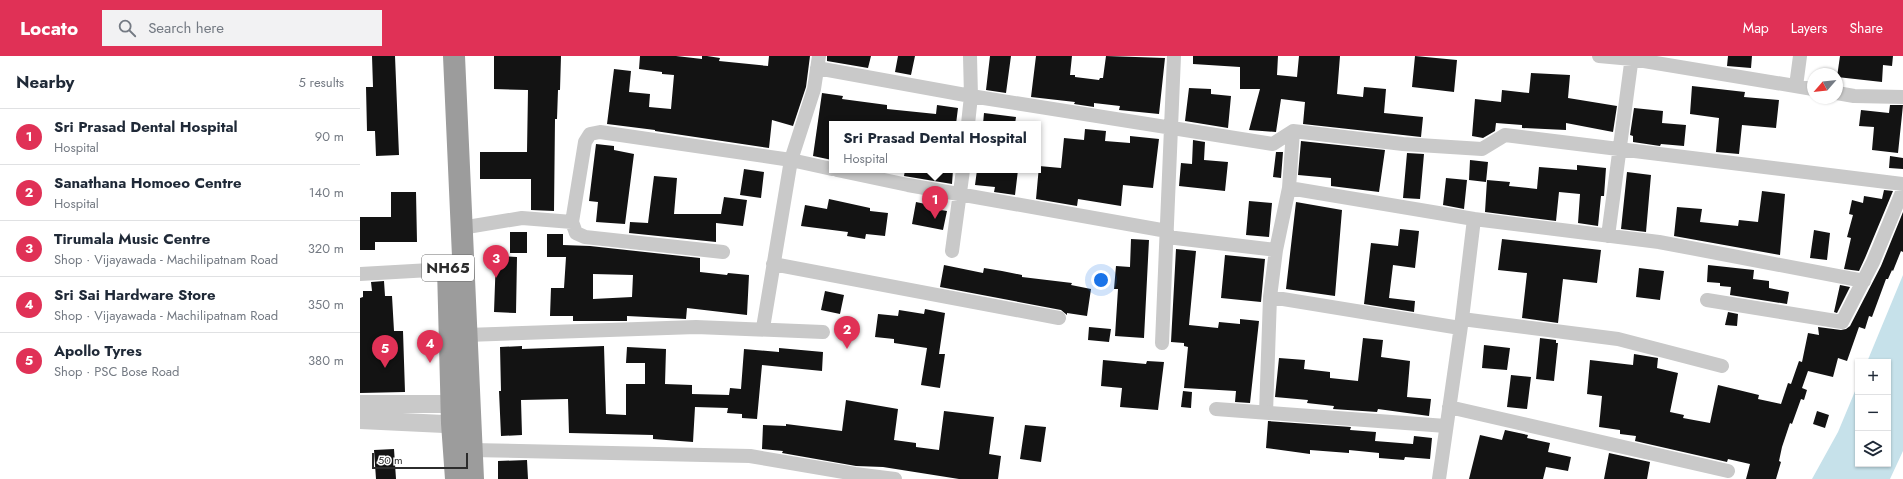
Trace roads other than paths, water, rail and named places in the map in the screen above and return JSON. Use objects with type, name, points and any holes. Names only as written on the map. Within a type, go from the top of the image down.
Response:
[{"type":"highway","name":"NH65","points":[[440,56],[449,106],[461,228],[466,335],[456,479]]},
{"type":"highway","name":"NH65","points":[[454,56],[449,106],[448,269],[460,414],[471,450],[473,479]]},
{"type":"street","points":[[968,121],[971,96],[970,56]]},
{"type":"street","points":[[1162,344],[1174,56]]},
{"type":"street","points":[[1599,56],[1632,58],[1807,88]]},
{"type":"street","points":[[1796,86],[1800,56]]},
{"type":"street","points":[[1608,236],[1632,58]]},
{"type":"street","points":[[763,328],[791,160],[814,89],[818,62],[971,96],[1273,144],[1293,131],[1403,144],[1482,149],[1505,134],[1903,184]]},
{"type":"street","points":[[1843,94],[1854,96],[1903,97]]},
{"type":"street","points":[[1266,413],[1270,297],[1276,250],[1289,188],[1293,131]]},
{"type":"street","points":[[723,252],[585,237],[576,234],[572,222],[586,142],[590,134],[594,132],[791,160],[829,168]]},
{"type":"street","points":[[852,173],[1167,234],[1276,250]]},
{"type":"street","points":[[952,251],[964,173]]},
{"type":"street","points":[[1289,188],[1474,219],[1659,242],[1864,281]]},
{"type":"street","points":[[1707,300],[1842,322],[1864,281],[1903,190]]},
{"type":"street","points":[[461,228],[522,218],[572,222]]},
{"type":"street","points":[[1439,479],[1474,219]]},
{"type":"street","points":[[773,264],[1059,318]]},
{"type":"street","points":[[360,274],[448,269]]},
{"type":"street","points":[[1270,297],[1461,324],[1618,338],[1722,366]]},
{"type":"street","points":[[466,335],[696,327],[763,328],[823,332]]},
{"type":"street","points":[[360,404],[460,414]]},
{"type":"street","points":[[1449,407],[1728,471]]},
{"type":"street","points":[[1216,409],[1446,426]]},
{"type":"street","points":[[360,420],[460,414]]},
{"type":"street","points":[[471,450],[750,456],[855,474],[895,479]]},
{"type":"water","points":[[1903,275],[1903,451],[1890,479],[1812,479],[1838,432],[1855,391],[1855,467],[1891,467],[1891,359],[1868,359]]},
{"type":"place","name":"Sri Prasad Dental Hospital","points":[[935,219]]},
{"type":"place","name":"Tirumala Music Centre","points":[[496,278]]},
{"type":"place","name":"Sanathana Homoeo Centre","points":[[847,349]]},
{"type":"place","name":"Sri Sai Hardware Store","points":[[430,363]]},
{"type":"place","name":"Apollo Tyres","points":[[385,368]]}]
